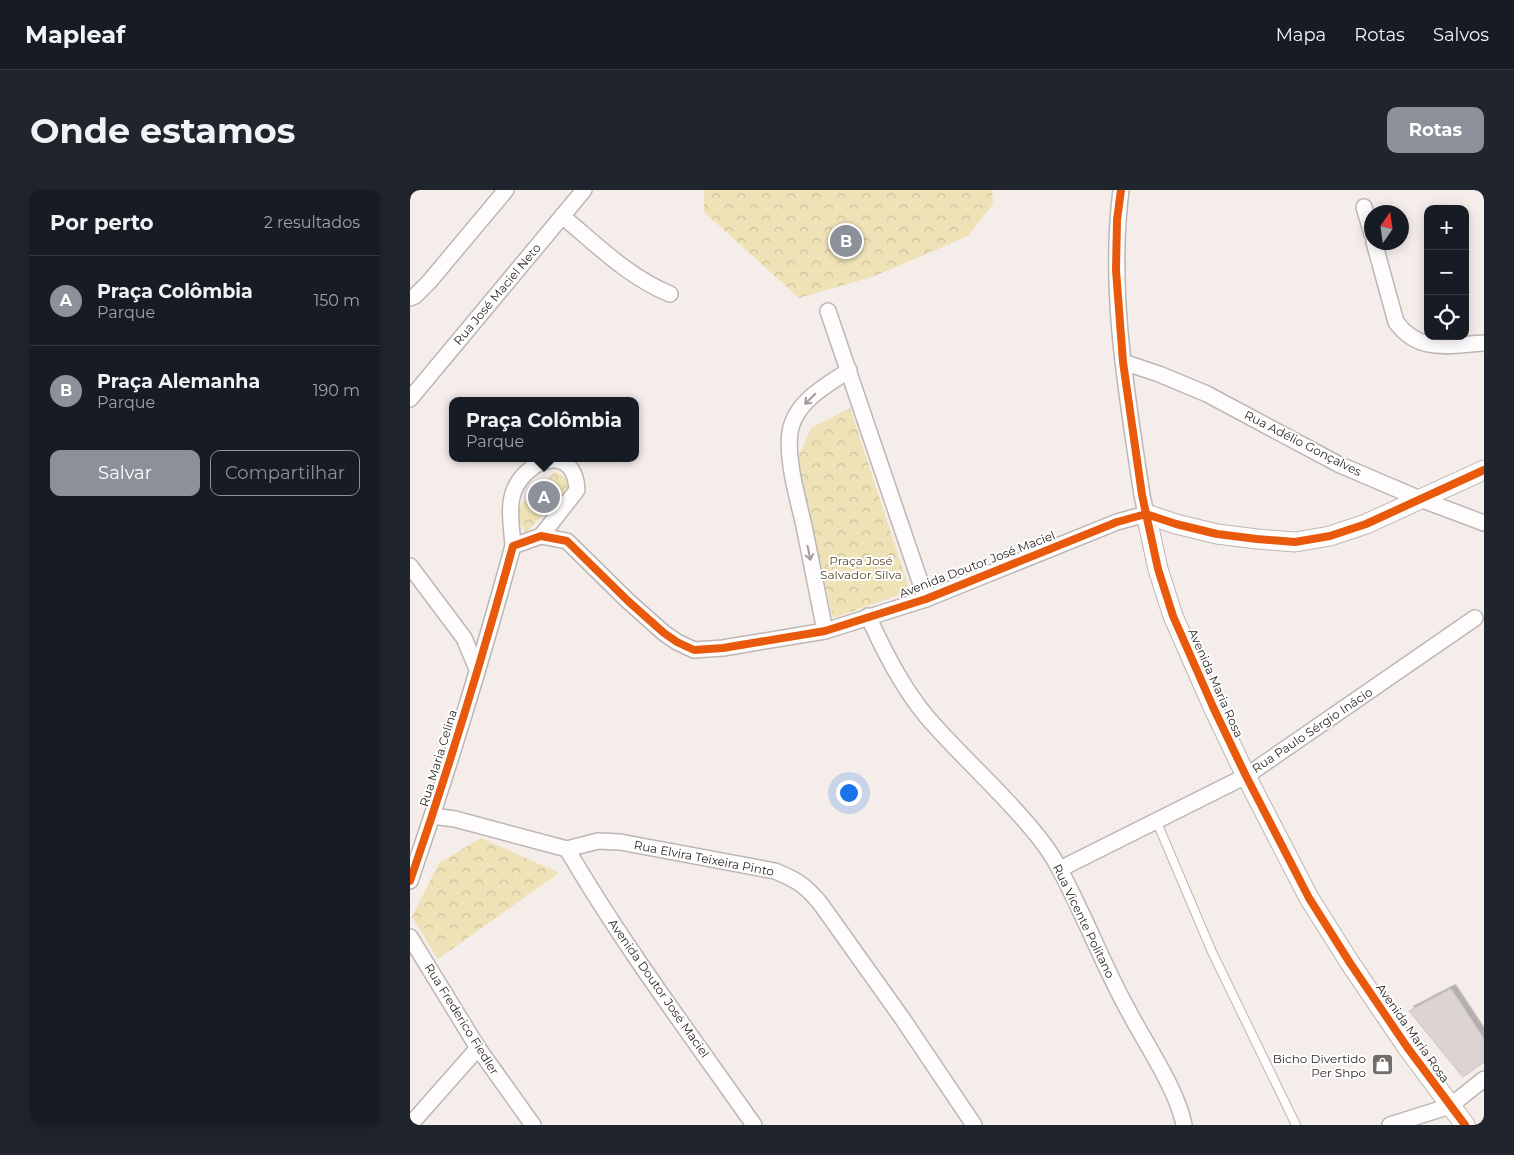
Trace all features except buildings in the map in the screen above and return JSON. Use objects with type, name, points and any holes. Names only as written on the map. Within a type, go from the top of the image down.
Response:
[{"type":"street","points":[[410,298],[415,296],[429,282],[506,190]]},
{"type":"street","name":"Rua José Maciel Neto","points":[[410,399],[584,190]]},
{"type":"street","name":"Avenida Maria Rosa","points":[[1121,190],[1117,220],[1116,270],[1123,362],[1140,486],[1158,569],[1173,616],[1246,776],[1314,906],[1396,1032],[1465,1125]]},
{"type":"street","points":[[562,216],[632,274],[653,287],[670,294]]},
{"type":"street","points":[[1376,250],[1396,322],[1402,331],[1424,344],[1435,346],[1484,343]]},
{"type":"street","points":[[828,311],[926,599]]},
{"type":"street","name":"Rua Adélio Gonçalves","points":[[1123,362],[1159,374],[1207,394],[1338,464],[1420,499],[1484,523]]},
{"type":"street","points":[[825,631],[793,476],[789,444],[792,425],[801,409],[812,396],[849,370]]},
{"type":"street","points":[[477,669],[513,546],[511,505],[514,490],[521,478],[532,467],[541,462]]},
{"type":"street","points":[[513,546],[541,536],[577,490],[577,481],[572,469],[560,462]]},
{"type":"street","points":[[1146,514],[1217,534],[1295,542],[1330,536],[1366,524],[1484,470]]},
{"type":"street","name":"Avenida Doutor José Maciel","points":[[541,536],[567,541],[628,601],[664,633],[694,650],[724,648],[825,631],[926,599],[1117,522],[1146,514]]},
{"type":"street","points":[[411,570],[464,638],[477,669]]},
{"type":"street","name":"Rua Vicente Politano","points":[[868,616],[905,687],[926,715],[955,749],[1003,795],[1041,840],[1060,868],[1126,1008],[1162,1072],[1181,1112],[1184,1125]]},
{"type":"street","name":"Rua Paulo Sérgio Inácio","points":[[1060,868],[1246,776],[1475,618]]},
{"type":"street","name":"Rua Maria Celina","points":[[410,882],[477,669]]},
{"type":"street","name":"Rua Elvira Teixeira Pinto","points":[[432,816],[455,819],[567,849],[598,842],[620,842],[775,871],[794,879],[807,888],[820,903],[902,1018],[974,1125]]},
{"type":"street","name":"Avenida Doutor José Maciel","points":[[567,849],[587,883],[636,956],[754,1125]]},
{"type":"street","name":"Rua Frederico Fiedler","points":[[410,937],[478,1048],[533,1125]]},
{"type":"street","points":[[410,1124],[478,1048]]},
{"type":"street","points":[[1390,1125],[1450,1106],[1484,1079]]},
{"type":"lane","points":[[1156,820],[1212,952],[1296,1125]]},
{"type":"green space","points":[[704,190],[992,190],[993,204],[968,236],[875,276],[799,298],[704,212]]},
{"type":"green space","name":"Praça José Salvador Silva","points":[[850,408],[910,591],[833,618],[796,461],[811,428]]},
{"type":"green space","points":[[555,472],[573,482],[526,533],[513,513]]},
{"type":"green space","points":[[481,838],[559,873],[438,959],[412,917],[439,863]]},
{"type":"cycle path","points":[[1121,190],[1117,220],[1116,270],[1123,362],[1142,495],[1158,569],[1173,616],[1246,776],[1309,898],[1407,1047],[1465,1125]]},
{"type":"cycle path","points":[[410,881],[464,715],[513,546],[541,536],[567,541],[628,601],[677,642],[694,650],[723,648],[825,631],[926,599],[1117,522],[1146,514],[1217,534],[1295,542],[1330,536],[1366,524],[1484,470]]},
{"type":"place","name":"Praça Alemanha","points":[[846,241]]},
{"type":"place","name":"Praça Colômbia","points":[[544,497]]},
{"type":"place","name":"Bicho Divertido Per Shpo","points":[[1382,1065]]}]
